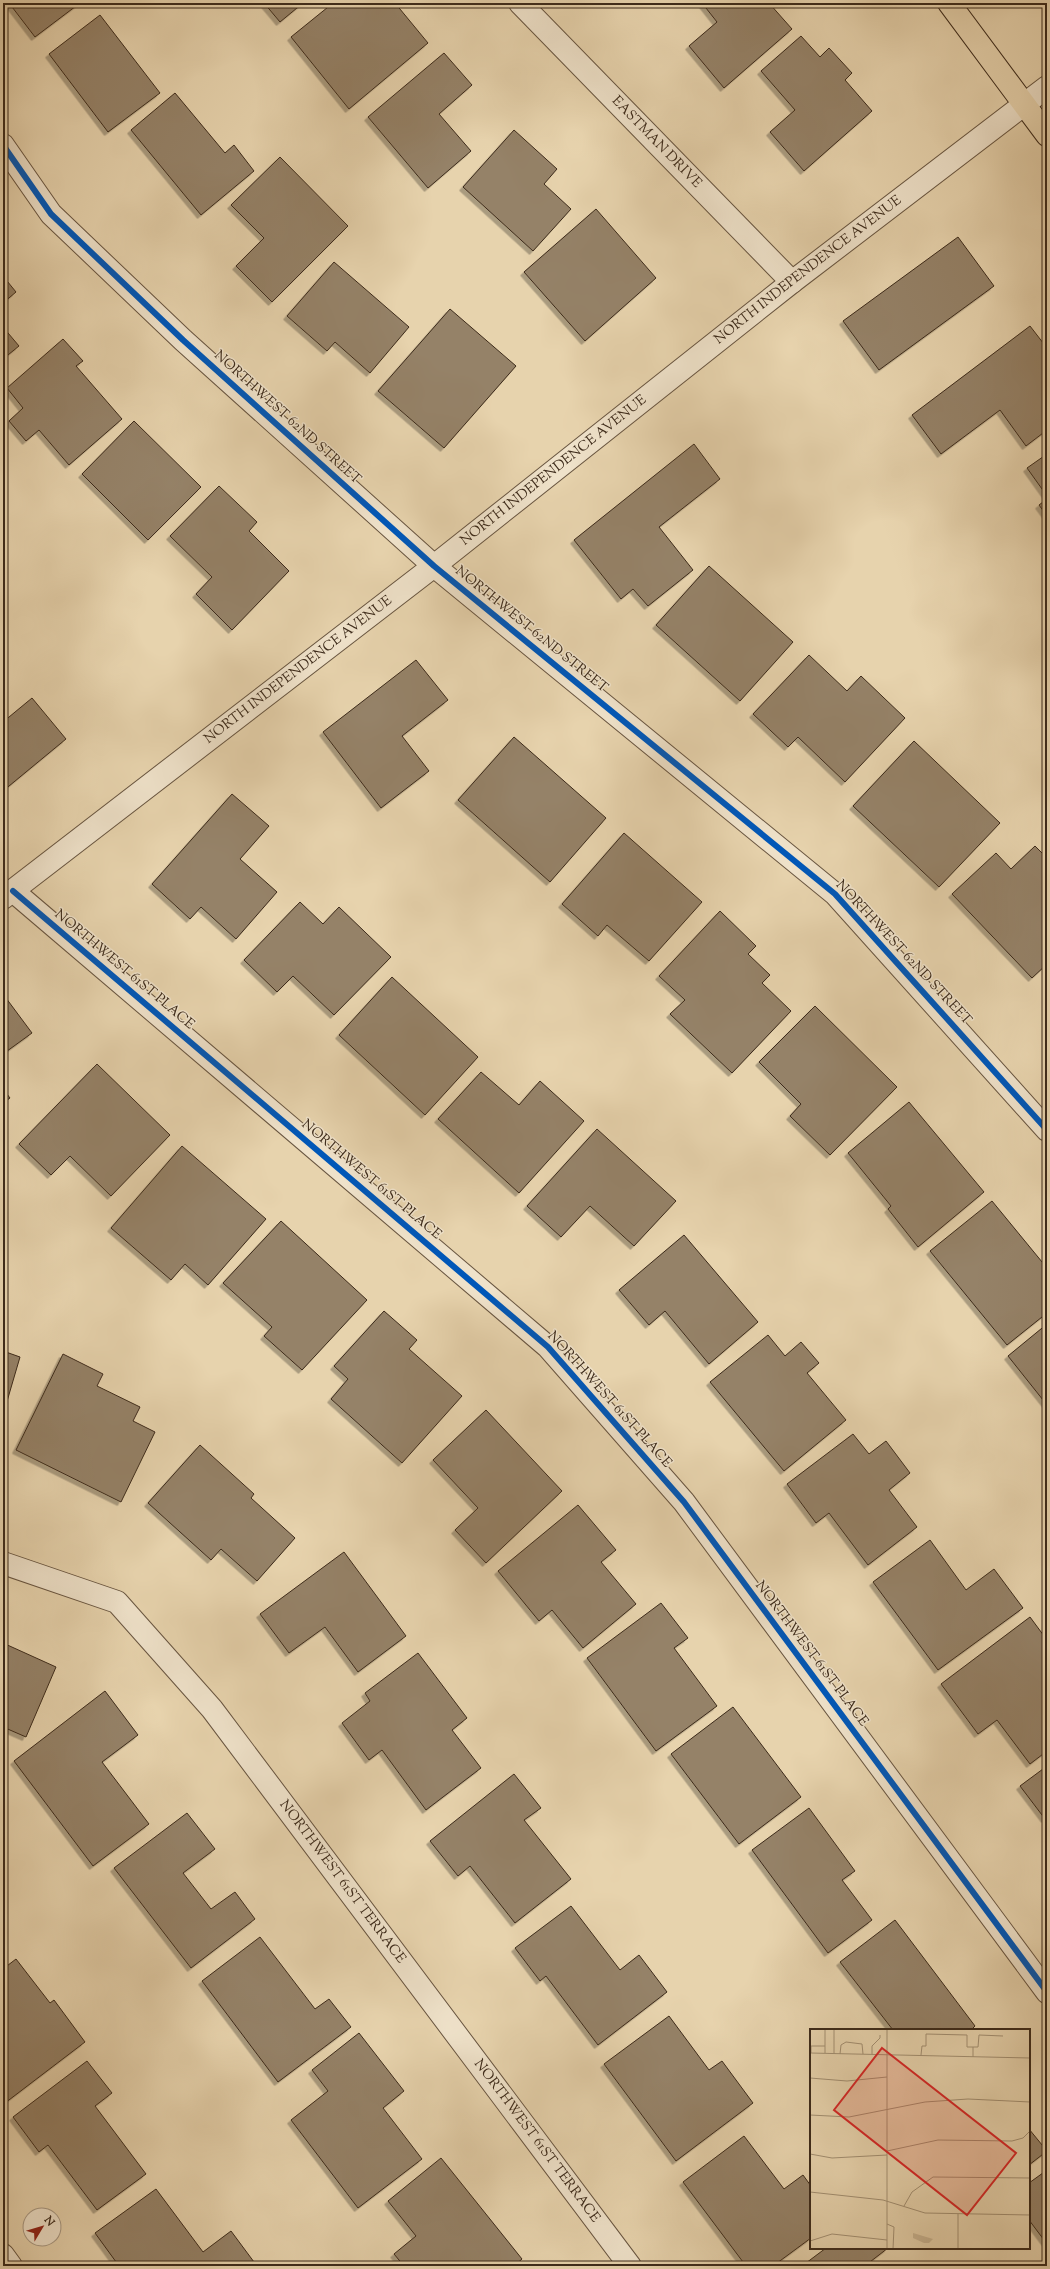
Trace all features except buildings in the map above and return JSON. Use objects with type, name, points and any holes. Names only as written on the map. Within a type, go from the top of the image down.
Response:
[{"type":"main road","points":[[949,3],[1047,135]]},
{"type":"street","name":"EASTMAN DRIVE","points":[[520,3],[792,282]]},
{"type":"street","name":"NORTH INDEPENDENCE AVENUE","points":[[8,895],[434,566],[792,282],[1047,87]]},
{"type":"street","name":"NORTHWEST 62ND STREET","points":[[3,144],[51,214],[183,340],[434,566],[835,894],[1047,1130]]},
{"type":"street","name":"NORTHWEST 61ST PLACE","points":[[8,895],[548,1347],[684,1502],[1047,1992]]},
{"type":"street","name":"NORTHWEST 61ST TERRACE","points":[[3,1563],[117,1602],[212,1708],[630,2266]]},
{"type":"street","points":[[3,2255],[11,2266]]},
{"type":"cycle path","points":[[3,145],[51,214],[183,340],[434,566],[835,894],[1047,1130]]},
{"type":"cycle path","points":[[13,891],[548,1347],[684,1502],[1047,1992]]}]
